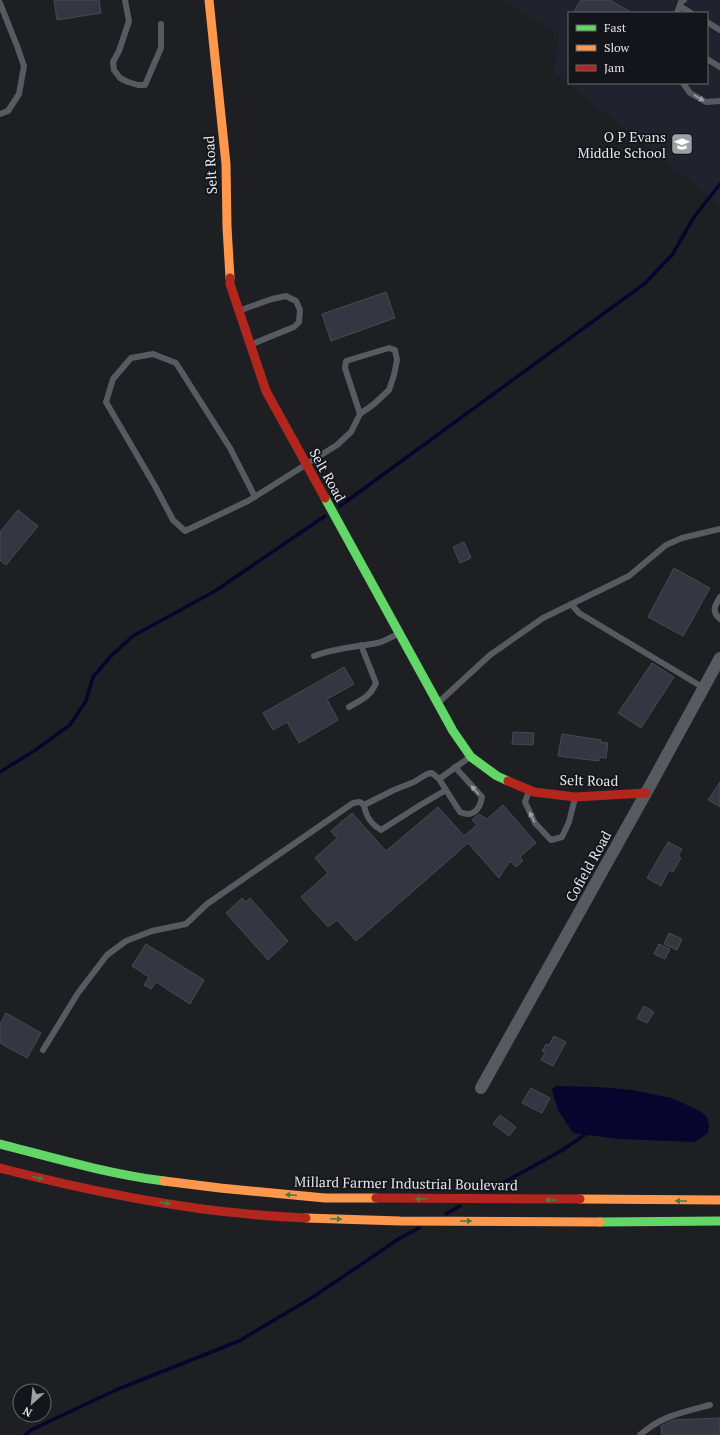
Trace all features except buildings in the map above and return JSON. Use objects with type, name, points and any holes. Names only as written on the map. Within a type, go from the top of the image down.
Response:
[{"type":"main road","name":"Selt Road","points":[[210,0],[226,164],[230,284],[266,391],[399,634],[453,732],[471,757],[497,776],[534,792],[575,797],[646,793]]},
{"type":"main road","name":"Millard Farmer Industrial Boulevard","points":[[0,1144],[72,1164],[147,1179],[220,1188],[325,1198],[720,1200]]},
{"type":"main road","points":[[0,1168],[58,1184],[134,1199],[208,1210],[274,1216],[385,1221],[720,1222]]},
{"type":"street","name":"Cofield Road","points":[[481,1088],[720,658]]},
{"type":"lane","points":[[125,0],[129,20],[119,51],[113,62],[114,70],[120,78],[138,85],[145,85],[161,48],[161,24]]},
{"type":"lane","points":[[677,12],[684,0]]},
{"type":"lane","points":[[0,3],[24,66],[19,94],[8,111],[0,114]]},
{"type":"lane","points":[[680,6],[689,12]]},
{"type":"lane","points":[[708,23],[720,30]]},
{"type":"lane","points":[[708,61],[720,67]]},
{"type":"lane","points":[[684,84],[690,93],[706,102],[720,101]]},
{"type":"lane","points":[[239,311],[272,299],[286,296],[296,301],[300,310],[299,322],[294,327],[250,345]]},
{"type":"lane","points":[[255,497],[230,448],[176,363],[153,354],[131,358],[113,379],[106,402],[173,520],[185,531],[255,497],[337,445],[351,432],[360,414],[374,404],[388,390],[396,368],[397,360],[395,350],[388,348],[346,361],[345,368],[360,414]]},
{"type":"lane","points":[[437,703],[490,655],[543,618],[629,576],[666,545],[682,538],[720,530]]},
{"type":"lane","points":[[720,597],[715,605],[714,611],[720,619]]},
{"type":"lane","points":[[571,604],[579,612],[704,688]]},
{"type":"lane","points":[[314,656],[323,652],[379,643],[399,634]]},
{"type":"lane","points":[[349,707],[363,699],[372,691],[376,683],[361,645]]},
{"type":"lane","points":[[439,780],[455,767],[471,757]]},
{"type":"lane","points":[[364,805],[414,782],[426,774],[432,773],[439,780],[460,812],[464,814],[471,814],[478,810],[482,797],[455,767]]},
{"type":"lane","points":[[43,1050],[78,993],[107,955],[126,941],[152,931],[186,924],[207,904],[340,810],[353,803],[360,802],[364,805],[373,824],[381,830],[446,790]]},
{"type":"lane","points":[[529,790],[525,802],[535,823],[551,840],[562,837],[569,822],[575,797]]},
{"type":"lane","points":[[640,1435],[667,1416],[710,1405]]},
{"type":"shaded area","name":"O P Evans Middle School","points":[[502,0],[720,0],[720,205],[569,84],[708,84],[708,12],[568,12],[568,83],[554,72],[559,34]]},
{"type":"shaded area","points":[[557,1086],[599,1087],[632,1090],[671,1098],[694,1108],[707,1117],[709,1125],[708,1133],[695,1142],[619,1139],[573,1133],[558,1110],[552,1090]]},
{"type":"waterway","points":[[340,506],[644,284],[672,255],[694,217],[720,184]]},
{"type":"waterway","points":[[0,772],[34,751],[70,725],[86,701],[93,677],[111,656],[133,636],[215,591],[325,516]]},
{"type":"waterway","points":[[488,1191],[561,1151],[586,1134]]},
{"type":"waterway","points":[[446,1214],[460,1206]]},
{"type":"waterway","points":[[25,1435],[31,1430],[116,1390],[239,1341],[313,1297],[400,1238],[419,1228]]},
{"type":"traffic: fast","points":[[325,498],[453,731],[471,757],[497,776],[508,781]]},
{"type":"traffic: fast","points":[[0,1144],[102,1170],[164,1181]]},
{"type":"traffic: fast","points":[[600,1222],[720,1221]]},
{"type":"traffic: slow","points":[[209,0],[226,164],[227,227],[230,278]]},
{"type":"traffic: slow","points":[[164,1181],[325,1198],[376,1198]]},
{"type":"traffic: slow","points":[[580,1199],[720,1200]]},
{"type":"traffic: slow","points":[[306,1218],[400,1221],[600,1222]]},
{"type":"traffic: jam","points":[[230,278],[230,284],[266,391],[325,498]]},
{"type":"traffic: jam","points":[[508,781],[534,792],[575,797],[646,793]]},
{"type":"traffic: jam","points":[[0,1168],[75,1186],[152,1201],[228,1212],[306,1218]]},
{"type":"traffic: jam","points":[[376,1198],[580,1199]]},
{"type":"place","name":"O P Evans Middle School","points":[[682,144]]}]
